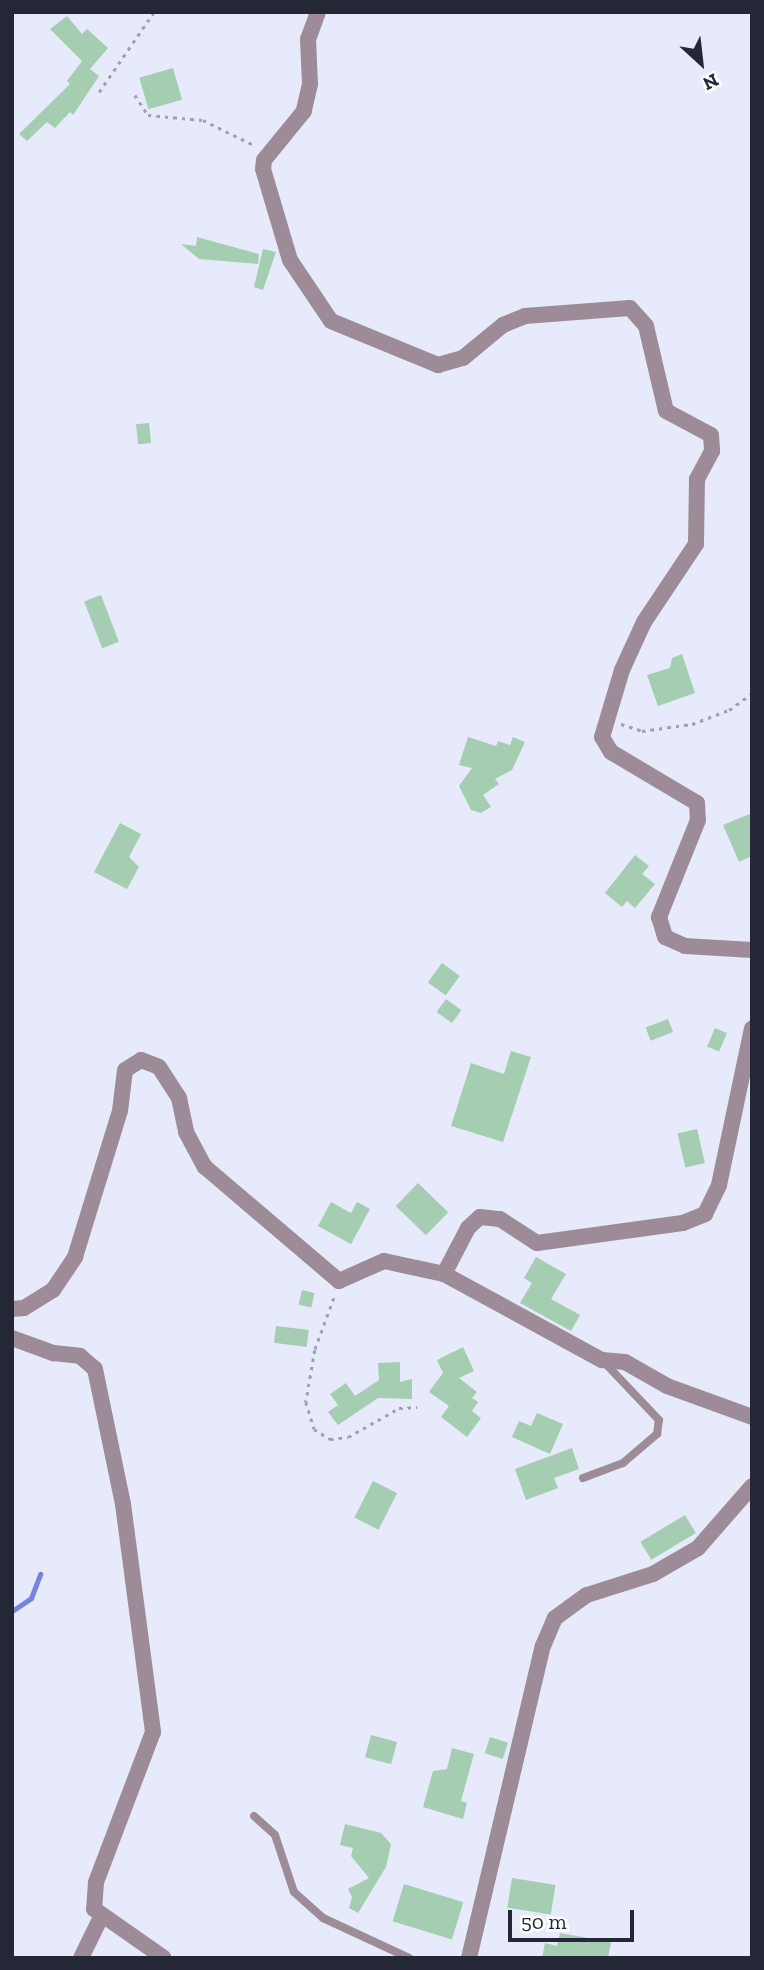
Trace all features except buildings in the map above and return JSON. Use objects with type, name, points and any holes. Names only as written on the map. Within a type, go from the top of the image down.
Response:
[{"type":"street","points":[[318,12],[308,39],[310,84],[306,104],[298,121],[264,160],[264,181],[290,260],[319,307],[343,329],[438,365],[463,358],[503,325],[525,316],[622,306],[643,318],[663,407],[671,416],[708,431],[713,446],[697,479],[694,550],[644,622],[606,718],[602,737],[611,752],[690,795],[699,811],[662,908],[660,925],[665,937],[685,946],[752,950]]},
{"type":"street","points":[[444,1274],[468,1228],[480,1217],[500,1219],[537,1242],[683,1223],[705,1214],[719,1185],[752,1028]]},
{"type":"street","points":[[12,1309],[24,1308],[53,1290],[75,1257],[120,1111],[125,1070],[141,1060],[159,1067],[179,1098],[186,1132],[205,1167],[339,1281],[384,1261],[444,1274],[602,1360],[625,1362],[667,1387],[752,1417]]},
{"type":"street","points":[[12,1338],[53,1353],[80,1356],[94,1369],[123,1504],[153,1732],[96,1882],[94,1909],[164,1958]]},
{"type":"street","points":[[469,1958],[543,1646],[555,1618],[587,1595],[653,1574],[698,1548],[752,1486]]},
{"type":"street","points":[[81,1958],[102,1917]]},
{"type":"lane","points":[[583,1478],[623,1463],[657,1434],[659,1420],[602,1360]]},
{"type":"lane","points":[[254,1816],[275,1835],[294,1892],[323,1918],[408,1958]]},
{"type":"path","points":[[99,92],[154,12]]},
{"type":"path","points":[[135,95],[148,115],[203,120],[270,151]]},
{"type":"path","points":[[606,718],[642,731],[692,724],[729,710],[752,694]]},
{"type":"path","points":[[339,1281],[315,1350],[306,1402],[314,1429],[330,1439],[348,1437],[399,1408],[417,1407]]},
{"type":"waterway","points":[[12,1611],[31,1598],[40,1574]]}]
